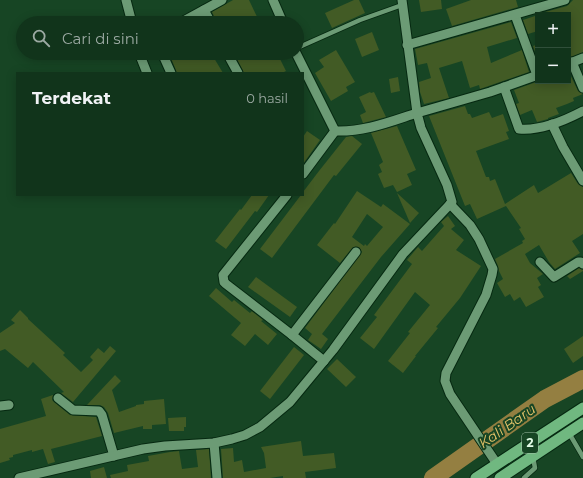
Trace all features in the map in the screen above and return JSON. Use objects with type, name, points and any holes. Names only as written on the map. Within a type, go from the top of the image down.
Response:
[{"type":"highway","name":"2","points":[[478,477],[583,408]]},
{"type":"highway","name":"2","points":[[500,478],[583,423]]},
{"type":"street","points":[[126,0],[130,16]]},
{"type":"street","points":[[193,16],[222,0]]},
{"type":"street","points":[[273,0],[280,16]]},
{"type":"street","points":[[407,46],[565,0]]},
{"type":"street","points":[[19,478],[165,446],[214,443],[245,435],[260,427],[290,402],[324,361],[403,254],[452,202],[447,185],[421,128],[417,113],[402,2]]},
{"type":"street","points":[[204,10],[207,16]]},
{"type":"street","points":[[515,15],[535,67]]},
{"type":"street","points":[[571,63],[583,58]]},
{"type":"street","points":[[142,60],[148,72]]},
{"type":"street","points":[[166,60],[172,72]]},
{"type":"street","points":[[231,60],[237,72]]},
{"type":"street","points":[[300,60],[335,131]]},
{"type":"street","points":[[571,65],[583,88]]},
{"type":"street","points":[[335,131],[367,129],[535,76]]},
{"type":"street","points":[[504,87],[519,130],[534,129],[566,120],[583,111]]},
{"type":"street","points":[[552,124],[563,147],[583,181]]},
{"type":"street","points":[[304,173],[335,131]]},
{"type":"street","points":[[285,196],[223,275],[223,277],[226,284],[324,361]]},
{"type":"street","points":[[450,204],[470,225],[479,239],[492,269],[492,276],[486,295],[445,378],[448,390],[497,464]]},
{"type":"street","points":[[292,335],[356,252]]},
{"type":"street","points":[[540,262],[554,277],[578,262],[583,264]]},
{"type":"street","points":[[58,398],[73,410],[83,409],[99,411],[102,415],[114,456]]},
{"type":"street","points":[[214,443],[217,478]]},
{"type":"lane","points":[[304,45],[402,2]]},
{"type":"lane","points":[[569,432],[583,458]]},
{"type":"lane","points":[[524,478],[535,468],[533,456]]},
{"type":"building","points":[[233,0],[249,0],[257,16],[214,16],[212,12]]},
{"type":"building","points":[[354,0],[359,0],[365,13],[332,28],[325,13]]},
{"type":"building","points":[[419,0],[441,0],[442,9],[421,12]]},
{"type":"building","points":[[471,0],[516,0],[518,7],[452,26],[446,9]]},
{"type":"building","points":[[573,0],[583,0],[583,52],[571,57],[571,12],[545,12],[567,6]]},
{"type":"building","points":[[535,16],[535,32],[528,34],[523,20]]},
{"type":"building","points":[[511,22],[517,38],[487,47],[491,63],[522,50],[529,72],[480,89],[479,85],[470,88],[462,61],[439,68],[449,98],[424,104],[420,92],[419,82],[431,78],[427,63],[418,65],[415,49]]},
{"type":"building","points":[[372,32],[379,50],[362,57],[355,39]]},
{"type":"building","points":[[336,50],[355,82],[346,87],[348,91],[331,101],[315,73],[324,67],[319,60]]},
{"type":"building","points":[[172,60],[215,60],[222,72],[177,72]]},
{"type":"building","points":[[238,60],[280,60],[286,71],[284,72],[244,72]]},
{"type":"building","points":[[571,76],[578,91],[583,94],[573,98],[574,101],[556,108],[559,114],[537,122],[532,110],[520,115],[516,104],[519,103],[514,90],[535,82],[535,84],[571,84]]},
{"type":"building","points":[[398,77],[400,91],[391,93],[389,79]]},
{"type":"building","points":[[370,92],[374,92],[386,117],[363,123],[360,115],[366,112],[359,97]]},
{"type":"building","points":[[465,106],[468,114],[470,114],[472,118],[489,112],[492,118],[503,114],[509,131],[506,132],[509,139],[476,151],[486,177],[489,177],[490,181],[495,179],[505,204],[534,185],[538,193],[571,173],[578,184],[583,187],[583,234],[572,241],[580,253],[555,269],[539,245],[525,254],[530,263],[543,274],[537,278],[541,285],[538,287],[544,297],[526,307],[520,297],[514,301],[510,294],[505,297],[497,283],[503,279],[495,259],[523,243],[522,241],[525,239],[519,229],[521,228],[506,206],[477,219],[470,204],[465,206],[429,116]]},
{"type":"building","points":[[397,126],[416,170],[407,174],[412,185],[397,192],[393,185],[384,188],[378,174],[382,172],[379,165],[383,162],[371,133]]},
{"type":"building","points":[[307,131],[320,140],[304,163],[304,136]]},
{"type":"building","points":[[352,136],[362,144],[336,176],[334,175],[272,258],[260,249],[300,196],[304,196],[304,191],[346,137]]},
{"type":"building","points":[[357,191],[381,207],[383,204],[410,224],[381,257],[322,334],[328,339],[321,349],[308,340],[312,334],[305,328],[362,252],[359,247],[353,247],[340,263],[317,245],[334,223],[335,224]],"holes":[[[367,214],[383,227],[367,246],[365,244],[364,246],[352,237]]]},
{"type":"building","points":[[397,193],[419,213],[410,223]]},
{"type":"building","points":[[251,196],[268,196],[226,249],[215,241],[240,209],[241,210]]},
{"type":"building","points":[[448,216],[455,226],[451,229],[464,240],[456,250],[481,266],[460,298],[436,327],[438,328],[403,373],[388,361],[410,333],[408,332],[430,305],[415,292],[374,349],[360,338],[377,317],[374,315],[412,264],[407,260],[418,247],[422,251],[444,226],[441,222]]},
{"type":"building","points":[[579,268],[583,271],[570,279],[567,276]]},
{"type":"building","points":[[256,277],[297,307],[290,317],[248,287]]},
{"type":"building","points":[[216,288],[232,302],[234,300],[250,313],[252,311],[263,320],[261,321],[277,334],[268,345],[255,334],[245,346],[231,335],[241,323],[209,296]]},
{"type":"building","points":[[20,310],[65,353],[63,355],[81,372],[93,360],[90,357],[98,348],[104,353],[110,346],[116,351],[73,402],[61,393],[64,392],[33,362],[28,368],[5,349],[0,351],[0,333],[15,323],[11,320]]},
{"type":"building","points":[[583,336],[583,356],[573,363],[564,349]]},
{"type":"building","points":[[294,347],[304,355],[270,399],[260,391]]},
{"type":"building","points":[[337,359],[356,377],[346,387],[327,369]]},
{"type":"building","points":[[115,375],[121,381],[112,390],[119,412],[136,405],[144,404],[144,401],[164,399],[166,424],[152,425],[152,429],[143,429],[143,426],[114,433],[108,413],[104,407],[100,405],[87,405]]},
{"type":"building","points":[[53,395],[52,400],[70,415],[96,417],[102,436],[51,449],[55,462],[48,464],[43,449],[13,455],[13,457],[9,458],[10,460],[0,463],[0,429],[46,416],[41,399]]},
{"type":"building","points":[[186,417],[186,427],[184,427],[184,431],[169,431],[168,418]]},
{"type":"building","points":[[301,441],[303,456],[334,453],[336,468],[305,472],[306,478],[283,478],[283,476],[270,478],[223,478],[221,449],[233,448],[234,462],[242,460],[244,472],[266,468],[264,453],[261,447]]},
{"type":"building","points":[[209,449],[211,478],[111,478],[110,475],[128,471],[127,465],[149,461],[148,456],[179,451],[182,469],[198,467],[196,450]]},
{"type":"building","points":[[104,467],[107,478],[91,478],[90,471]]},
{"type":"waterway","name":"Kali Baru","points":[[433,478],[545,399],[583,379]]}]
